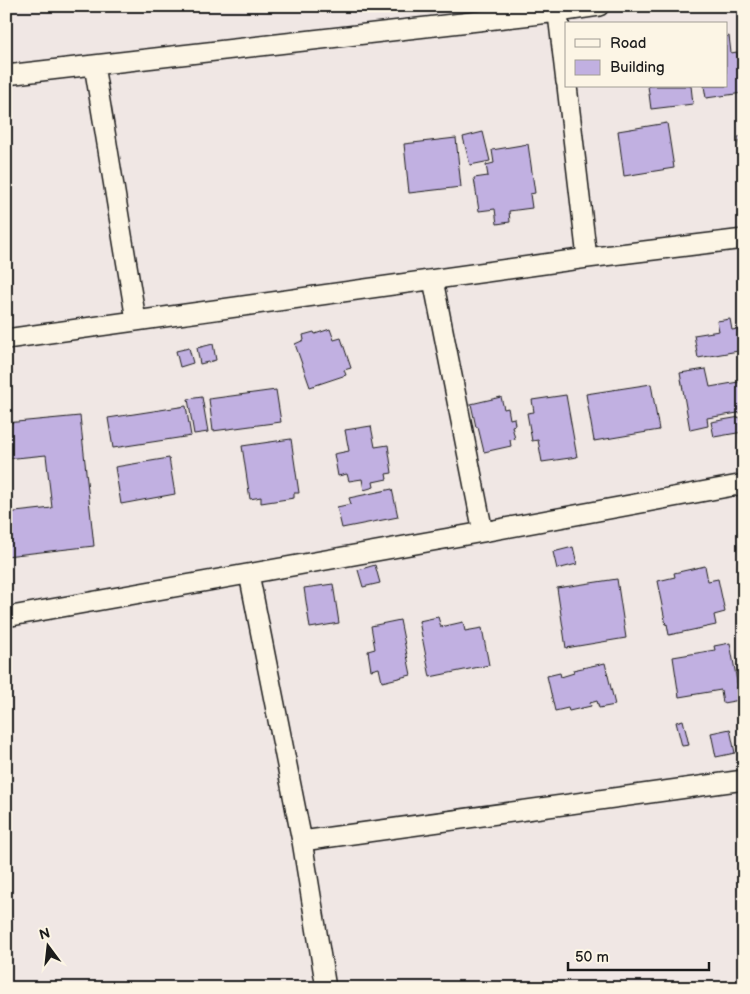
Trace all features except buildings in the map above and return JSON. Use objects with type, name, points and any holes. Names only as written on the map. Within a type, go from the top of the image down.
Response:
[{"type":"street","points":[[6,75],[558,9],[598,6]]},
{"type":"street","points":[[558,9],[565,73]]},
{"type":"street","points":[[94,65],[136,320]]},
{"type":"street","points":[[567,88],[587,258]]},
{"type":"street","points":[[6,339],[587,258],[744,240]]},
{"type":"street","points":[[433,280],[483,532]]},
{"type":"street","points":[[6,617],[744,484]]},
{"type":"street","points":[[249,574],[302,841],[326,988]]},
{"type":"street","points":[[302,841],[744,780]]}]
